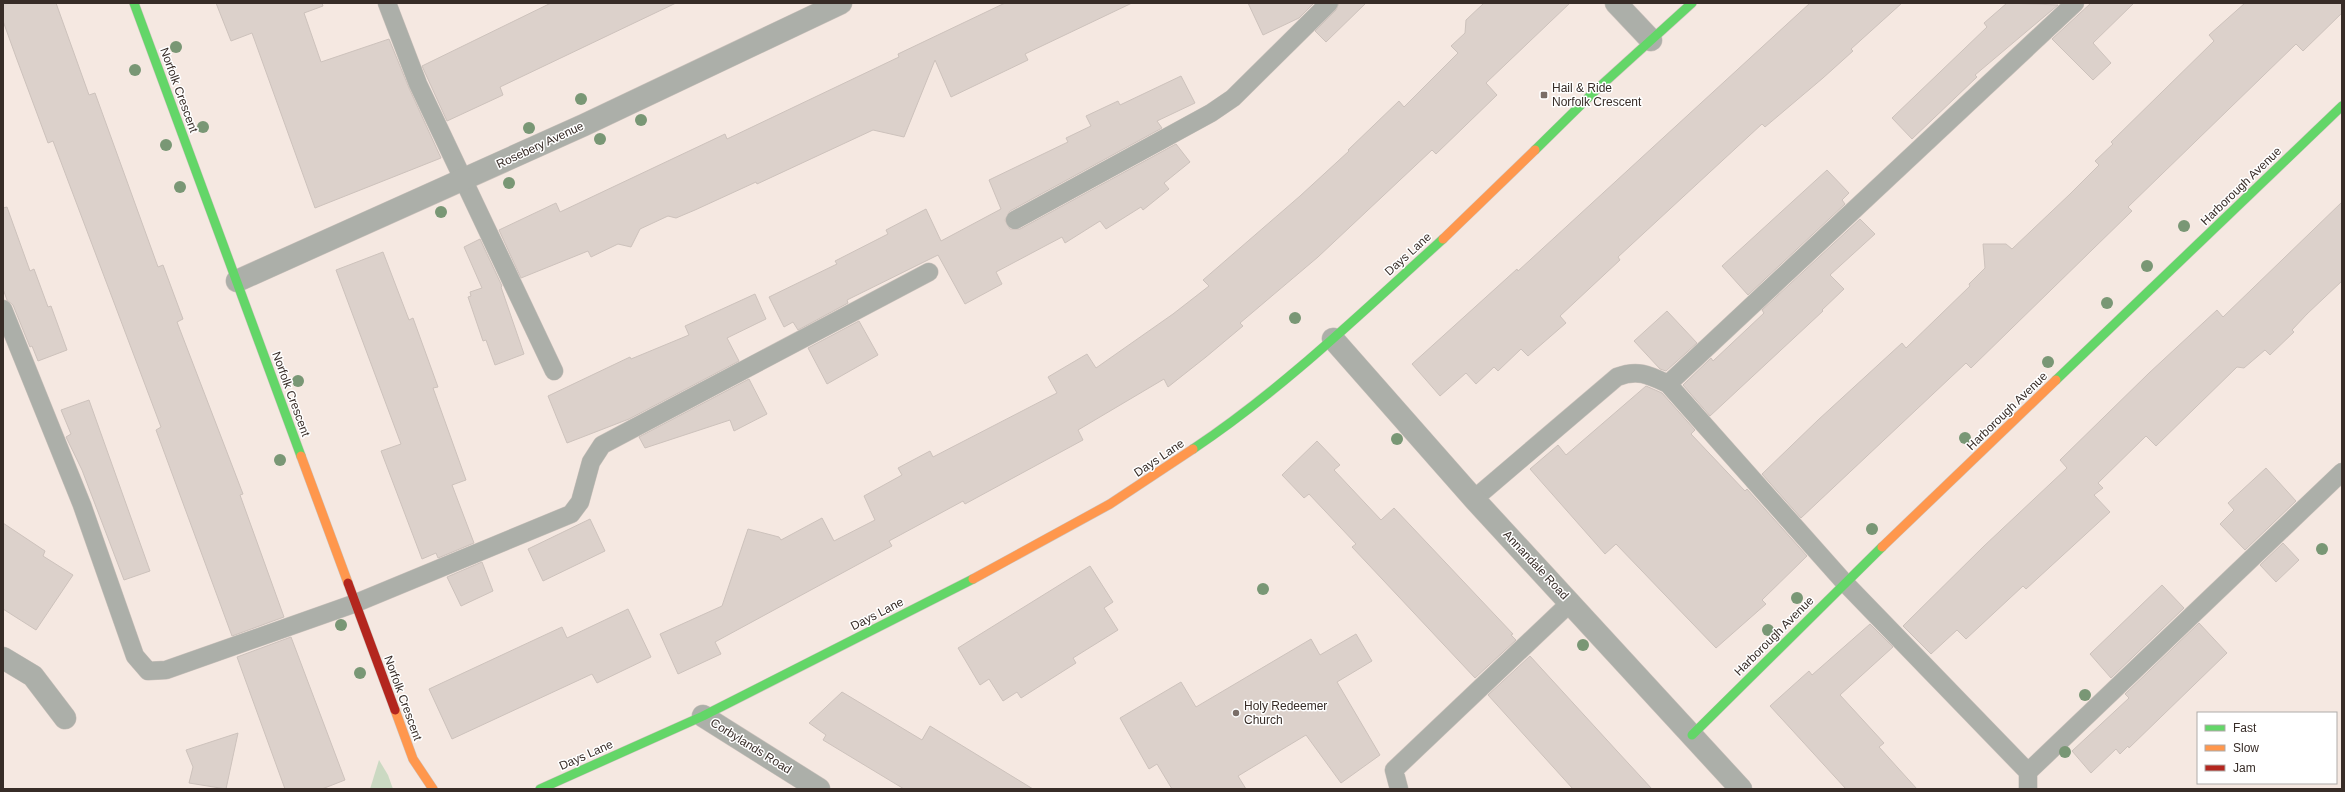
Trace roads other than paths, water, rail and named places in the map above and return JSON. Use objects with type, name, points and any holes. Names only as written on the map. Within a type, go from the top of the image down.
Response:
[{"type":"street","name":"Norfolk Crescent","points":[[134,3],[413,759],[433,789]]},
{"type":"street","name":"Rosebery Avenue","points":[[237,281],[464,180],[841,3]]},
{"type":"street","points":[[1616,3],[1651,40]]},
{"type":"street","name":"Days Lane","points":[[540,789],[703,716],[970,580],[1110,504],[1235,421],[1332,339],[1452,231],[1596,90],[1692,3]]},
{"type":"street","name":"Harborough Avenue","points":[[1692,735],[1845,583],[2342,106]]},
{"type":"street","name":"Annandale Road","points":[[1332,339],[1474,499],[1571,602],[1741,789]]},
{"type":"street","points":[[3,658],[33,676],[65,718]]},
{"type":"street","name":"Corbylands Road","points":[[703,716],[819,789]]},
{"type":"lane","points":[[387,3],[418,84],[554,372]]},
{"type":"lane","points":[[1015,220],[1211,113],[1233,98],[1329,3]]},
{"type":"lane","points":[[1668,384],[2075,3]]},
{"type":"lane","points":[[3,309],[82,505],[135,656],[148,671],[166,670],[356,603],[571,514],[580,502],[591,462],[602,445],[929,272]]},
{"type":"lane","points":[[1474,499],[1617,377],[1630,372],[1650,375],[1668,384],[1845,583],[2028,781],[2342,472]]},
{"type":"lane","points":[[1399,789],[1394,770],[1571,602]]},
{"type":"place","name":"Hail & Ride Norfolk Crescent","points":[[1544,95]]},
{"type":"place","name":"Holy Redeemer Church","points":[[1236,713]]}]
